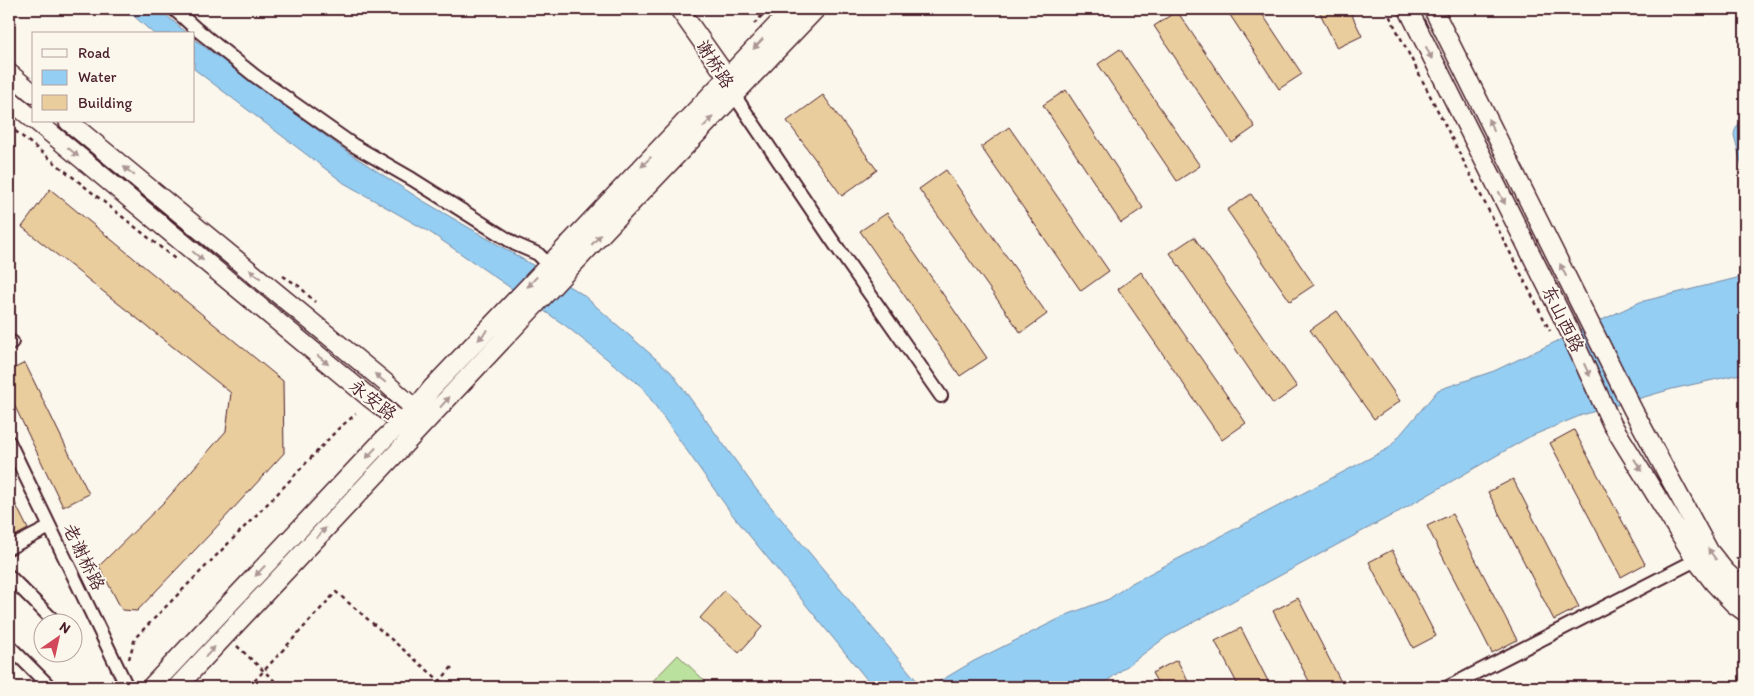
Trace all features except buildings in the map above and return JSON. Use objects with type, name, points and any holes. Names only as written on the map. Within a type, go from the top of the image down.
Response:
[{"type":"main road","name":"谢桥路","points":[[679,9],[727,77],[734,95]]},
{"type":"main road","points":[[151,687],[792,9]]},
{"type":"main road","points":[[177,687],[816,9]]},
{"type":"main road","name":"东山西路","points":[[1408,9],[1567,326],[1612,424],[1696,560],[1714,583],[1734,604],[1745,612]]},
{"type":"main road","name":"东山西路","points":[[1433,9],[1633,410],[1709,550],[1725,571],[1745,590]]},
{"type":"main road","points":[[9,74],[32,92]]},
{"type":"main road","name":"永安路","points":[[9,99],[32,118]]},
{"type":"main road","name":"永安路","points":[[37,122],[363,393],[401,422],[423,426]]},
{"type":"main road","name":"永安路","points":[[69,122],[415,409],[423,426]]},
{"type":"street","points":[[174,9],[255,76],[353,145],[412,179],[515,244],[538,254],[549,264]]},
{"type":"street","points":[[734,95],[832,240],[942,396]]},
{"type":"street","name":"老谢桥路","points":[[9,442],[125,683]]},
{"type":"street","points":[[9,548],[50,527]]},
{"type":"street","points":[[1448,687],[1696,560]]},
{"type":"street","points":[[9,576],[47,614]]},
{"type":"street","points":[[9,646],[47,684]]},
{"type":"path","points":[[1386,9],[1550,331]]},
{"type":"path","points":[[125,683],[135,638],[278,493],[338,429],[356,414]]},
{"type":"path","points":[[249,687],[336,592],[447,687]]},
{"type":"path","points":[[236,645],[281,687]]},
{"type":"path","points":[[440,681],[452,667]]},
{"type":"green space","points":[[678,655],[711,687],[647,687]]},
{"type":"water","points":[[126,9],[159,9],[186,32],[152,32]]},
{"type":"water","points":[[195,40],[349,153],[420,199],[582,294],[671,372],[756,489],[922,687],[873,687],[731,513],[642,387],[566,326],[431,233],[344,183],[195,70]]},
{"type":"water","points":[[1745,118],[1745,178],[1734,135],[1738,125]]},
{"type":"water","points":[[1745,276],[1745,373],[1672,389],[1582,415],[1529,437],[1398,512],[1166,637],[1099,687],[930,687],[974,661],[1069,614],[1109,599],[1130,584],[1389,448],[1438,390],[1494,371],[1640,302]]}]
